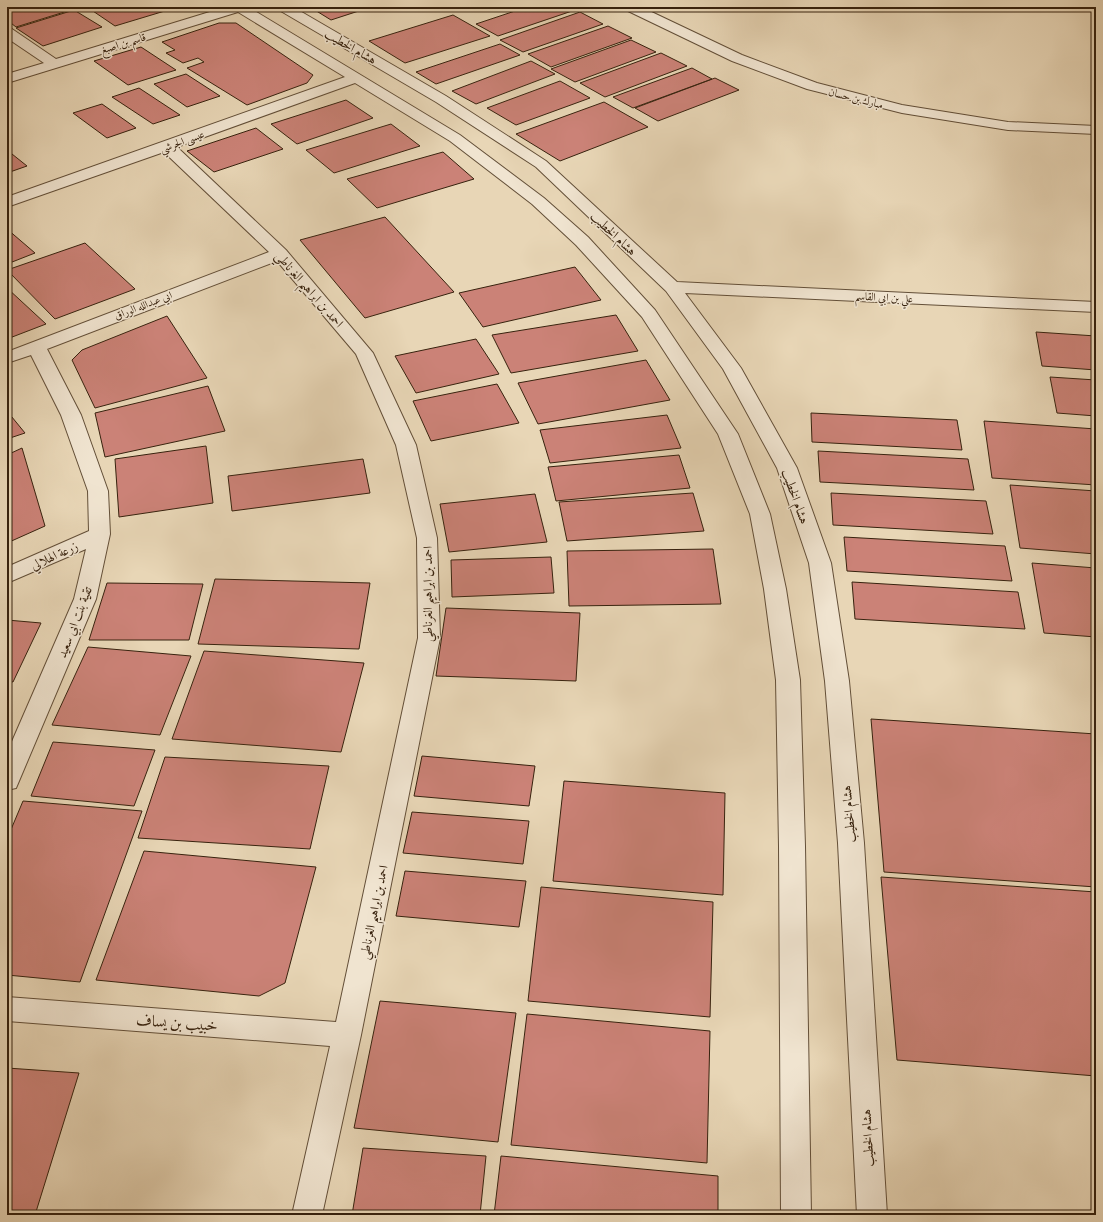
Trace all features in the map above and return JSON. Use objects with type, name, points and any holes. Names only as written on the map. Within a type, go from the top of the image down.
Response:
[{"type":"street","name":"هشام الخطيب","points":[[239,7],[455,138],[538,201],[582,241],[649,314],[728,434],[760,514],[775,589],[788,680],[792,846],[796,1215]]},
{"type":"street","name":"قاسم بن اصبغ","points":[[7,79],[239,7]]},
{"type":"street","name":"هشام الخطيب","points":[[284,7],[440,99],[541,164],[672,287],[732,368],[787,468],[820,562],[837,681],[850,836],[872,1215]]},
{"type":"street","name":"مبارك بن حسان","points":[[631,7],[737,58],[812,86],[902,110],[1008,126],[1096,130]]},
{"type":"street","points":[[7,32],[54,64]]},
{"type":"street","name":"عيسى الجرشي","points":[[7,202],[357,78]]},
{"type":"street","name":"احمد بن ابراهيم الغرناطي","points":[[167,146],[280,254],[364,353],[406,445],[427,538],[429,638],[347,1035],[307,1215]]},
{"type":"street","name":"ابي عبدالله الوراق","points":[[7,358],[280,254]]},
{"type":"street","name":"علي بن ابي القاسم","points":[[672,287],[1096,307]]},
{"type":"street","name":"تقية بنت ابي سعيد","points":[[7,781],[85,600],[100,534],[98,491],[71,415],[36,346]]},
{"type":"street","name":"زرعة الهلالي","points":[[7,576],[100,534]]},
{"type":"street","name":"خبيب بن يساف","points":[[7,1008],[347,1035]]},
{"type":"building","points":[[7,7],[72,7],[74,9],[16,27],[7,20]]},
{"type":"building","points":[[87,7],[178,7],[115,26]]},
{"type":"building","points":[[310,7],[371,7],[331,20]]},
{"type":"building","points":[[527,7],[574,7],[578,9],[498,36],[476,24]]},
{"type":"building","points":[[74,10],[102,27],[43,46],[16,28]]},
{"type":"building","points":[[580,12],[603,24],[523,52],[500,40]]},
{"type":"building","points":[[453,15],[490,36],[405,63],[369,41]]},
{"type":"building","points":[[219,23],[236,23],[313,75],[307,83],[247,105],[187,68],[204,62],[198,58],[183,63],[166,53],[175,50],[162,42]]},
{"type":"building","points":[[608,26],[632,38],[551,67],[528,54]]},
{"type":"building","points":[[631,40],[656,52],[575,82],[551,69]]},
{"type":"building","points":[[500,44],[520,55],[436,84],[416,72]]},
{"type":"building","points":[[141,47],[176,70],[128,85],[94,61]]},
{"type":"building","points":[[661,53],[687,66],[605,97],[580,83]]},
{"type":"building","points":[[531,61],[555,74],[476,104],[452,91]]},
{"type":"building","points":[[692,68],[712,79],[633,108],[613,97]]},
{"type":"building","points":[[186,74],[220,96],[187,107],[154,84]]},
{"type":"building","points":[[715,78],[739,90],[658,121],[635,108]]},
{"type":"building","points":[[560,81],[590,98],[516,125],[487,108]]},
{"type":"building","points":[[139,88],[180,115],[153,124],[112,97]]},
{"type":"building","points":[[346,100],[373,118],[297,144],[271,124]]},
{"type":"building","points":[[604,102],[648,127],[560,161],[516,134]]},
{"type":"building","points":[[102,104],[136,128],[107,138],[73,113]]},
{"type":"building","points":[[391,124],[420,146],[334,173],[306,150]]},
{"type":"building","points":[[256,128],[283,149],[214,172],[187,151]]},
{"type":"building","points":[[7,150],[27,166],[7,173]]},
{"type":"building","points":[[443,152],[474,179],[377,208],[347,179]]},
{"type":"building","points":[[385,217],[454,292],[365,318],[300,240]]},
{"type":"building","points":[[7,229],[35,253],[7,264]]},
{"type":"building","points":[[85,243],[135,289],[55,319],[7,270]]},
{"type":"building","points":[[575,267],[601,300],[483,327],[459,293]]},
{"type":"building","points":[[7,288],[46,324],[7,339]]},
{"type":"building","points":[[616,315],[638,351],[511,373],[492,335]]},
{"type":"building","points":[[167,316],[207,378],[95,408],[72,360],[82,350]]},
{"type":"building","points":[[1036,332],[1096,336],[1096,370],[1042,366]]},
{"type":"building","points":[[476,339],[499,374],[416,393],[395,356]]},
{"type":"building","points":[[646,360],[670,400],[538,424],[518,383]]},
{"type":"building","points":[[1050,377],[1096,380],[1096,416],[1057,413]]},
{"type":"building","points":[[497,384],[519,423],[431,441],[413,401]]},
{"type":"building","points":[[208,386],[225,431],[105,457],[95,413]]},
{"type":"building","points":[[7,411],[25,433],[7,439]]},
{"type":"building","points":[[811,413],[957,420],[962,450],[812,442]]},
{"type":"building","points":[[667,415],[681,448],[550,463],[540,430]]},
{"type":"building","points":[[984,421],[1096,429],[1096,485],[992,478]]},
{"type":"building","points":[[206,446],[213,503],[119,517],[115,459]]},
{"type":"building","points":[[22,448],[45,526],[7,543],[7,455]]},
{"type":"building","points":[[818,451],[968,459],[974,490],[820,482]]},
{"type":"building","points":[[679,455],[690,488],[556,501],[548,467]]},
{"type":"building","points":[[363,459],[370,493],[232,511],[228,476]]},
{"type":"building","points":[[1010,485],[1096,491],[1096,554],[1020,548]]},
{"type":"building","points":[[693,493],[704,531],[567,541],[559,502]]},
{"type":"building","points":[[831,493],[986,501],[993,534],[833,525]]},
{"type":"building","points":[[535,494],[547,542],[449,552],[440,504]]},
{"type":"building","points":[[844,537],[1005,546],[1012,581],[847,571]]},
{"type":"building","points":[[713,549],[721,604],[569,606],[567,551]]},
{"type":"building","points":[[551,557],[554,593],[452,597],[451,560]]},
{"type":"building","points":[[1032,563],[1096,568],[1096,637],[1044,633]]},
{"type":"building","points":[[215,579],[370,583],[359,649],[198,644]]},
{"type":"building","points":[[852,582],[1018,592],[1025,629],[855,619]]},
{"type":"building","points":[[107,583],[203,584],[189,640],[89,640]]},
{"type":"building","points":[[446,608],[580,613],[576,681],[436,676]]},
{"type":"building","points":[[7,620],[41,623],[13,682],[7,681]]},
{"type":"building","points":[[88,647],[191,656],[160,735],[52,725]]},
{"type":"building","points":[[204,651],[364,663],[341,752],[172,739]]},
{"type":"building","points":[[871,719],[1096,734],[1096,887],[884,872]]},
{"type":"building","points":[[53,742],[155,750],[134,806],[31,796]]},
{"type":"building","points":[[422,756],[535,766],[529,806],[414,796]]},
{"type":"building","points":[[165,757],[329,766],[310,849],[138,838]]},
{"type":"building","points":[[564,781],[725,793],[723,895],[553,881]]},
{"type":"building","points":[[23,801],[142,811],[80,982],[7,975],[7,839]]},
{"type":"building","points":[[412,812],[529,821],[523,864],[403,853]]},
{"type":"building","points":[[144,851],[316,867],[285,983],[259,996],[96,980]]},
{"type":"building","points":[[405,871],[526,881],[519,927],[396,916]]},
{"type":"building","points":[[881,877],[1096,892],[1096,1076],[897,1060]]},
{"type":"building","points":[[541,887],[713,902],[710,1017],[528,1001]]},
{"type":"building","points":[[380,1001],[516,1013],[498,1142],[354,1128]]},
{"type":"building","points":[[527,1014],[710,1031],[707,1163],[511,1145]]},
{"type":"building","points":[[7,1068],[79,1073],[35,1215],[7,1215]]},
{"type":"building","points":[[363,1148],[486,1156],[480,1215],[352,1215]]},
{"type":"building","points":[[501,1156],[718,1176],[718,1215],[494,1215]]}]
